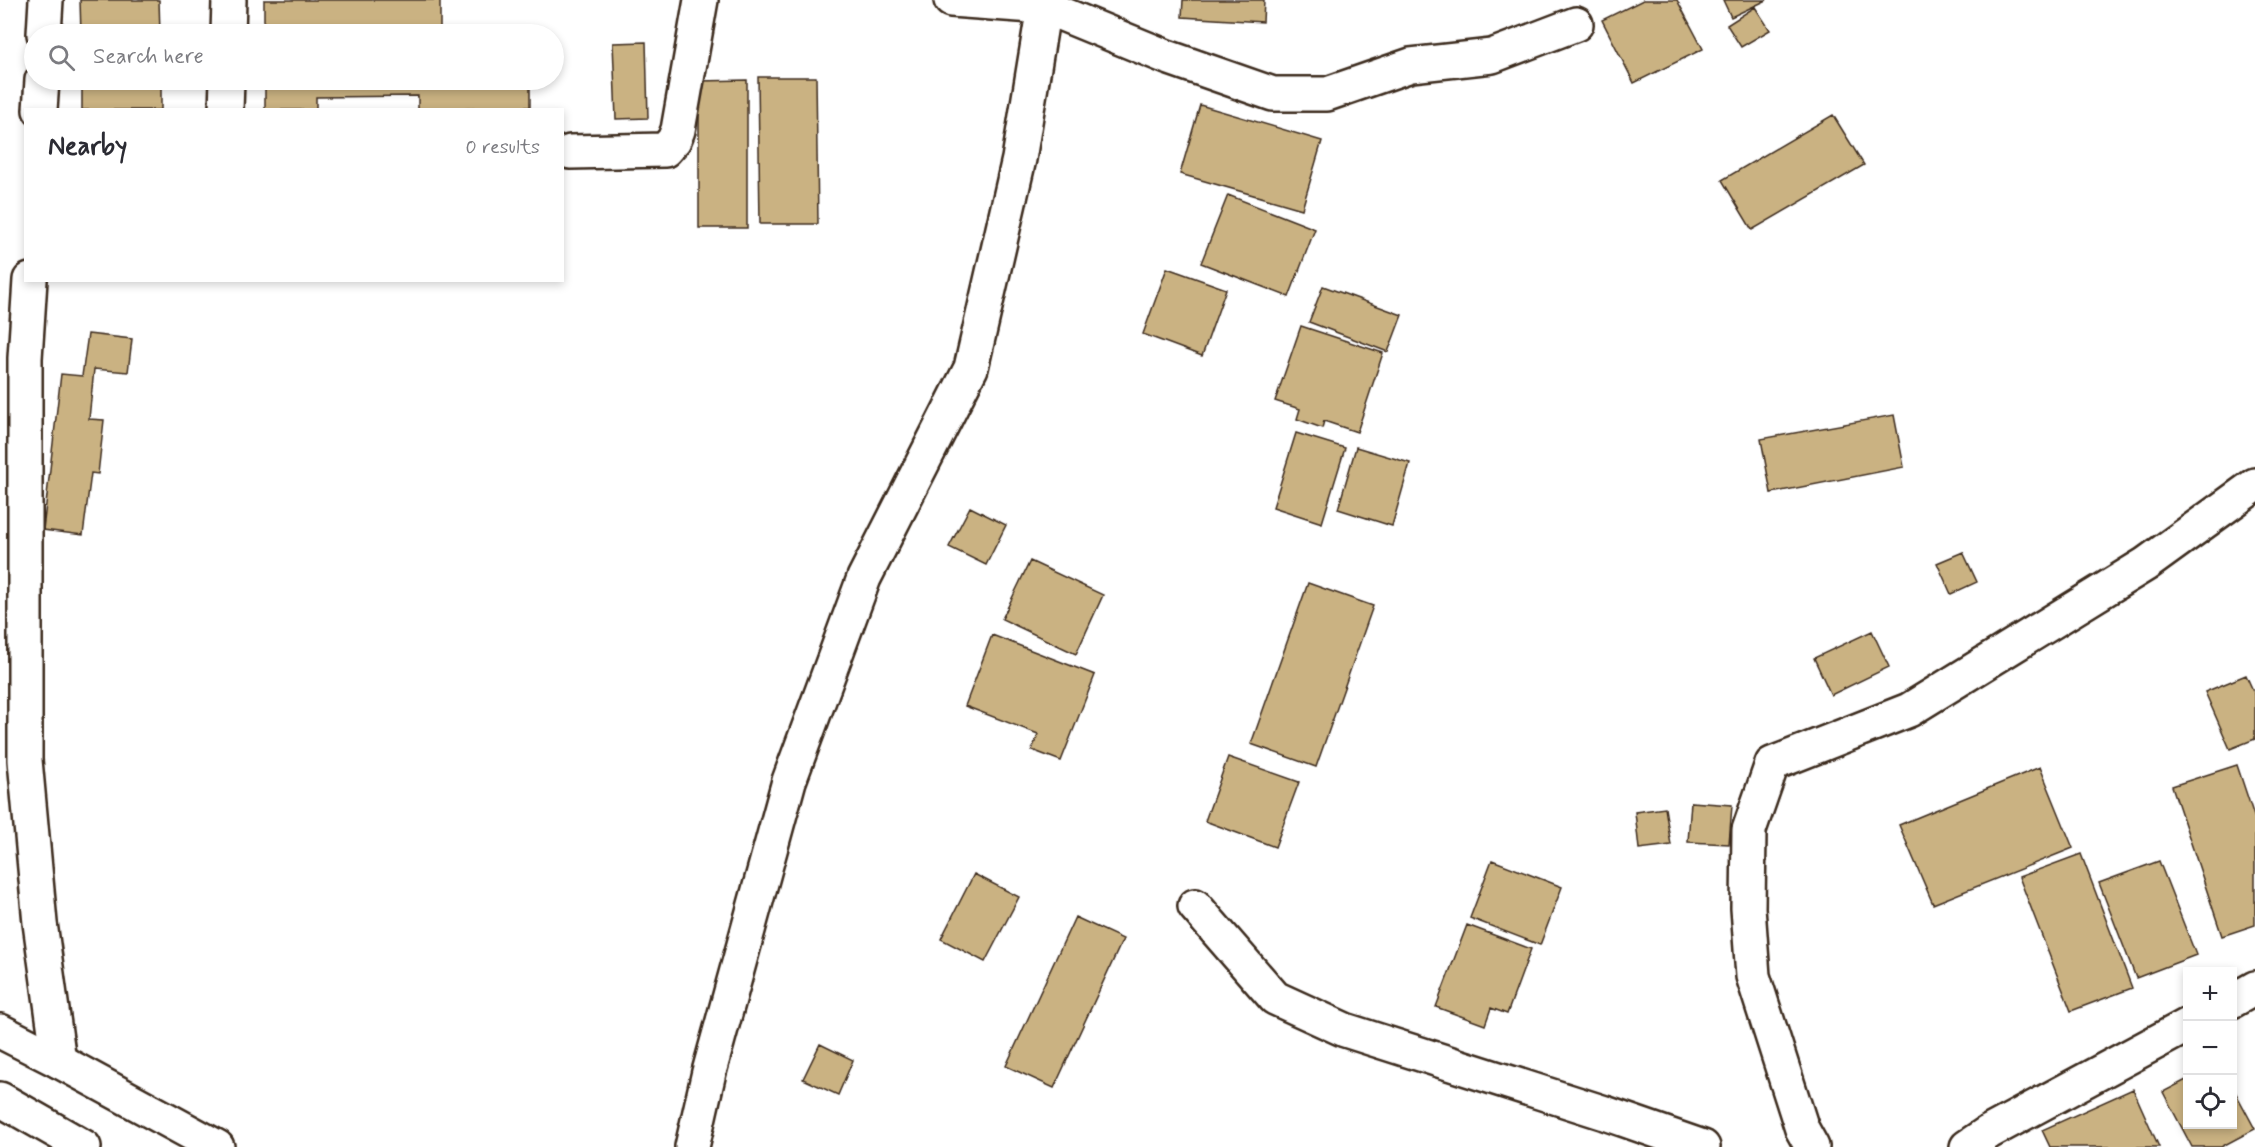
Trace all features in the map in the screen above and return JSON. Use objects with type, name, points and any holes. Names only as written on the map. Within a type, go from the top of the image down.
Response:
[{"type":"street","points":[[45,24],[46,0]]},
{"type":"street","points":[[228,24],[229,0]]},
{"type":"street","points":[[570,152],[665,150],[678,130],[701,0]]},
{"type":"street","points":[[951,0],[1045,4],[1167,57],[1273,94],[1327,94],[1411,64],[1492,56],[1576,24]]},
{"type":"street","points":[[692,1147],[709,1072],[789,781],[864,578],[971,368],[1019,159],[1045,4]]},
{"type":"street","points":[[40,108],[41,90]]},
{"type":"street","points":[[226,108],[227,90]]},
{"type":"street","points":[[30,282],[25,370],[25,760],[40,923],[59,1061]]},
{"type":"street","points":[[1812,1147],[1802,1130],[1753,976],[1748,908],[1749,830],[1772,764],[1909,710],[2146,564],[2255,485]]},
{"type":"street","points":[[1195,906],[1275,998],[1345,1030],[1605,1113],[1702,1147]]},
{"type":"street","points":[[2237,998],[2255,988]]},
{"type":"street","points":[[1967,1147],[1989,1132],[2183,1027]]},
{"type":"street","points":[[0,1031],[217,1147]]},
{"type":"street","points":[[0,1099],[84,1147]]},
{"type":"building","points":[[80,0],[159,0],[160,24],[81,24]]},
{"type":"building","points":[[264,0],[440,0],[440,24],[264,24]]},
{"type":"building","points":[[1183,0],[1264,0],[1263,22],[1182,17]]},
{"type":"building","points":[[1643,0],[1677,0],[1703,49],[1634,83],[1602,20]]},
{"type":"building","points":[[1723,0],[1767,0],[1731,17]]},
{"type":"building","points":[[1755,7],[1770,30],[1741,47],[1727,25]]},
{"type":"building","points":[[646,42],[648,118],[616,119],[613,43]]},
{"type":"building","points":[[758,77],[816,77],[818,224],[760,224]]},
{"type":"building","points":[[747,80],[747,228],[699,228],[699,81]]},
{"type":"building","points":[[82,90],[161,90],[161,108],[82,108]]},
{"type":"building","points":[[265,90],[530,90],[530,107],[418,108],[418,96],[316,97],[316,108],[265,108]]},
{"type":"building","points":[[1200,105],[1322,141],[1302,209],[1180,174]]},
{"type":"building","points":[[1833,115],[1864,165],[1752,230],[1722,180]]},
{"type":"building","points":[[1228,195],[1315,229],[1289,297],[1201,263]]},
{"type":"building","points":[[1167,268],[1226,289],[1202,356],[1143,334]]},
{"type":"building","points":[[1323,286],[1402,315],[1388,352],[1309,322]]},
{"type":"building","points":[[1301,326],[1383,353],[1357,432],[1324,421],[1322,428],[1297,419],[1300,409],[1275,401]]},
{"type":"building","points":[[88,334],[132,339],[128,372],[94,369],[89,419],[104,420],[98,474],[91,473],[83,535],[43,530],[61,374],[82,376]]},
{"type":"building","points":[[1894,415],[1904,467],[1771,493],[1761,439]]},
{"type":"building","points":[[1296,433],[1345,448],[1322,523],[1273,507]]},
{"type":"building","points":[[1356,447],[1410,463],[1392,526],[1338,509]]},
{"type":"building","points":[[970,507],[1006,525],[986,565],[949,547]]},
{"type":"building","points":[[1963,552],[1977,582],[1951,594],[1937,563]]},
{"type":"building","points":[[1030,561],[1103,595],[1076,654],[1002,619]]},
{"type":"building","points":[[1308,583],[1373,606],[1316,767],[1251,744]]},
{"type":"building","points":[[1872,631],[1889,667],[1831,695],[1814,658]]},
{"type":"building","points":[[992,635],[1095,675],[1061,761],[1032,750],[1038,734],[965,706]]},
{"type":"building","points":[[2246,675],[2255,695],[2255,739],[2230,749],[2205,692]]},
{"type":"building","points":[[1228,757],[1299,782],[1275,847],[1205,821]]},
{"type":"building","points":[[2237,765],[2255,819],[2255,925],[2222,936],[2172,786]]},
{"type":"building","points":[[2040,767],[2073,848],[1933,904],[1899,825]]},
{"type":"building","points":[[1691,802],[1732,805],[1729,844],[1688,842]]},
{"type":"building","points":[[1665,808],[1671,845],[1639,849],[1635,812]]},
{"type":"building","points":[[2081,854],[2132,988],[2071,1011],[2019,877]]},
{"type":"building","points":[[1492,860],[1562,887],[1540,945],[1470,918]]},
{"type":"building","points":[[2159,861],[2196,955],[2136,978],[2099,883]]},
{"type":"building","points":[[974,874],[1019,897],[985,962],[941,939]]},
{"type":"building","points":[[1075,917],[1123,939],[1054,1088],[1006,1066]]},
{"type":"building","points":[[1467,925],[1531,949],[1507,1014],[1491,1008],[1485,1025],[1436,1007]]},
{"type":"building","points":[[820,1044],[853,1060],[838,1095],[803,1079]]},
{"type":"building","points":[[2183,1082],[2183,1129],[2237,1129],[2237,1095],[2255,1129],[2221,1147],[2192,1147],[2163,1092]]},
{"type":"building","points":[[2133,1089],[2159,1147],[2050,1147],[2042,1130]]}]
